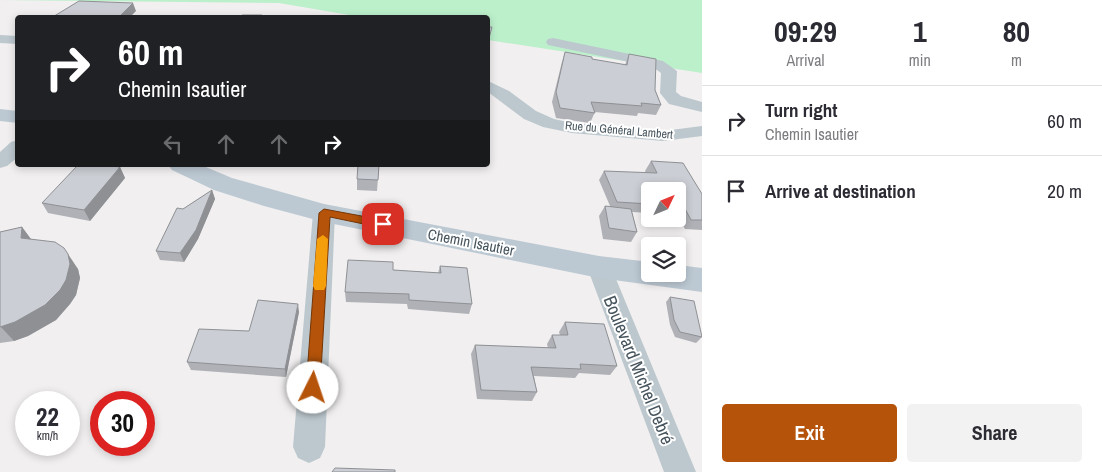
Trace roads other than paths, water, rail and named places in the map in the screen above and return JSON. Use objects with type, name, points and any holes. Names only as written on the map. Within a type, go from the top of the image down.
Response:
[{"type":"main road","points":[[0,116],[15,117]]},
{"type":"main road","name":"Chemin Isautier","points":[[185,167],[223,184],[273,200],[324,213],[599,267],[641,273]]},
{"type":"main road","name":"Chemin Isautier","points":[[686,278],[702,280]]},
{"type":"street","points":[[0,38],[15,40]]},
{"type":"street","points":[[553,42],[658,64],[668,71],[668,93],[675,100],[702,107]]},
{"type":"street","name":"Rue du Général Lambert","points":[[490,87],[504,94],[530,115],[549,123],[572,128],[663,136],[702,131]]},
{"type":"street","points":[[0,162],[15,149]]},
{"type":"street","points":[[309,446],[324,213]]},
{"type":"street","name":"Boulevard Michel Debré","points":[[599,267],[680,472]]}]
